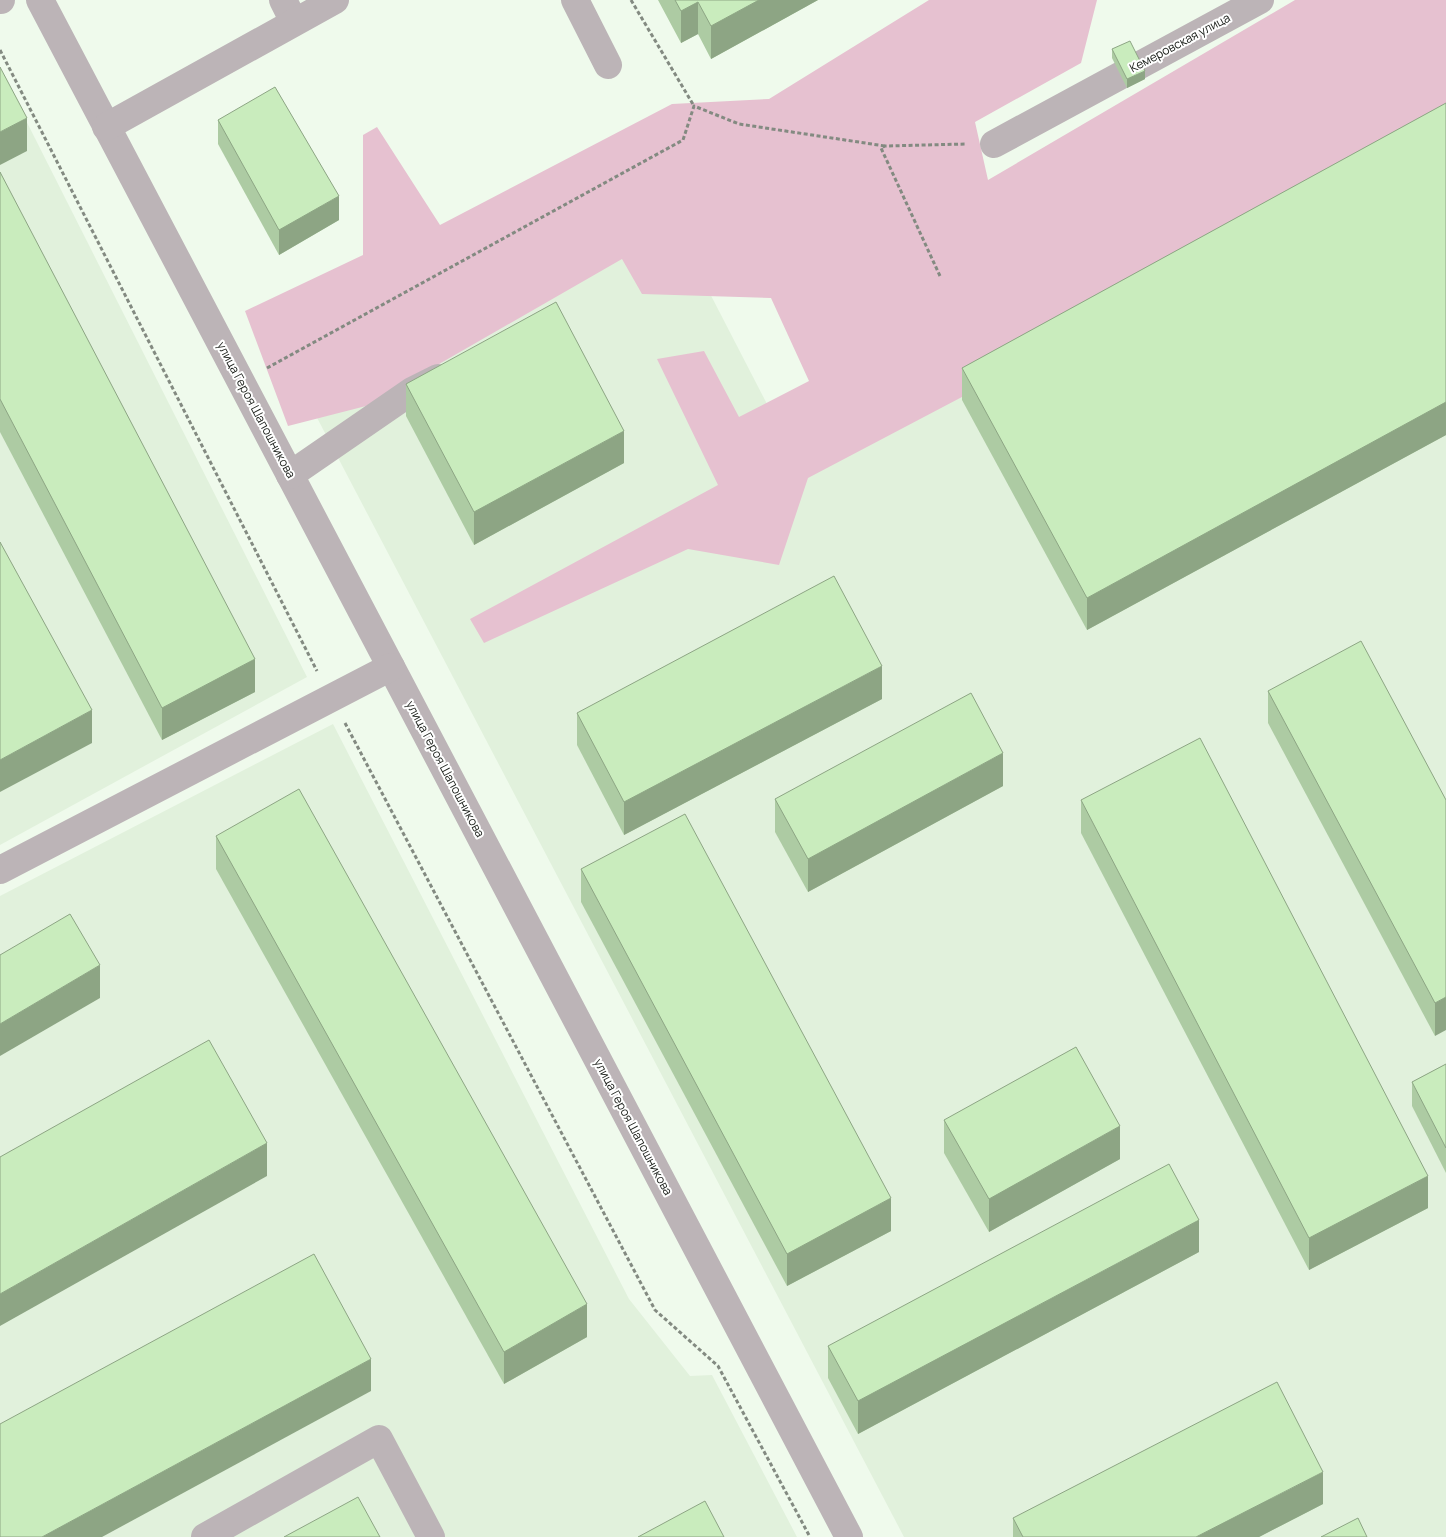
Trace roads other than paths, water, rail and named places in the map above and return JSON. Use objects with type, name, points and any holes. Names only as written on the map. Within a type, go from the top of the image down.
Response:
[{"type":"street","name":"улица Героя Шапошникова","points":[[40,0],[849,1537]]},
{"type":"street","points":[[106,127],[289,11],[335,0]]},
{"type":"street","points":[[575,0],[608,65]]},
{"type":"street","name":"Кемеровская улица","points":[[994,144],[1260,0]]},
{"type":"street","points":[[290,475],[412,391],[462,365]]},
{"type":"street","points":[[0,870],[391,667]]},
{"type":"street","points":[[205,1537],[380,1439],[431,1537]]}]
